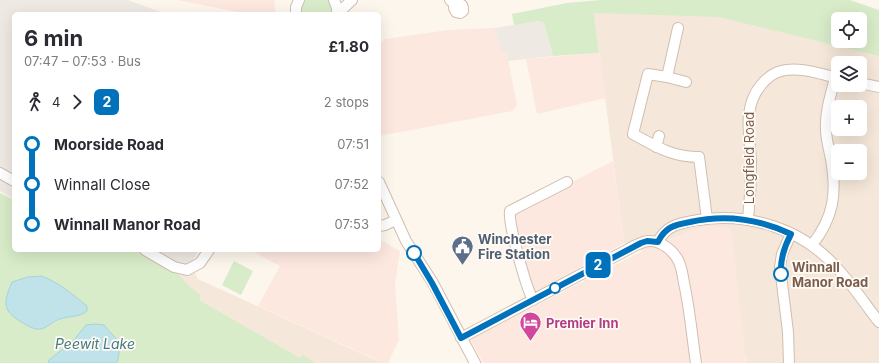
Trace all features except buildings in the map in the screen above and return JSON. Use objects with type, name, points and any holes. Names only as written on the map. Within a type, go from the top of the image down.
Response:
[{"type":"street","points":[[334,0],[337,12]]},
{"type":"street","points":[[340,12],[352,0]]},
{"type":"street","points":[[296,12],[297,1]]},
{"type":"street","points":[[667,77],[678,28]]},
{"type":"street","name":"Longfield Road","points":[[748,220],[751,167],[748,119],[749,108],[756,91],[768,78],[780,71],[803,71],[831,77]]},
{"type":"street","points":[[686,82],[648,74],[633,134],[656,147],[676,155],[699,157],[707,219]]},
{"type":"street","points":[[867,84],[879,87]]},
{"type":"street","points":[[812,245],[827,222],[835,194],[833,168],[826,129],[826,118],[832,92]]},
{"type":"street","points":[[656,147],[659,136]]},
{"type":"street","points":[[0,173],[12,180]]},
{"type":"street","points":[[533,300],[511,224],[510,211],[567,182]]},
{"type":"street","points":[[381,186],[406,240],[432,283],[475,363]]},
{"type":"street","points":[[658,242],[662,235],[671,227],[707,219],[726,217],[766,224],[791,234],[812,245],[836,267],[879,322]]},
{"type":"street","points":[[381,226],[396,220]]},
{"type":"street","points":[[789,363],[788,332],[780,267],[782,254],[791,234]]},
{"type":"street","points":[[461,338],[641,243],[647,241],[658,242],[669,249],[679,262],[688,300],[696,363]]},
{"type":"street","points":[[148,252],[174,267],[187,270],[200,263],[208,252]]},
{"type":"shaded area","points":[[0,0],[128,0],[161,12],[12,12],[12,198],[0,191]]},
{"type":"shaded area","points":[[177,0],[274,0],[276,12],[238,12]]},
{"type":"shaded area","points":[[732,7],[831,39],[831,48],[867,48],[867,38],[879,33],[879,363],[746,363],[746,358],[710,226],[693,230],[643,251],[624,243],[594,13]]},
{"type":"shaded area","points":[[539,21],[544,23],[553,56],[508,61],[507,54],[501,50],[494,28]]},
{"type":"shaded area","points":[[494,28],[501,49],[507,54],[517,105],[513,111],[381,136],[381,44],[385,39],[448,30]]},
{"type":"shaded area","points":[[599,53],[606,98],[537,114],[526,59]]},
{"type":"shaded area","points":[[613,161],[624,243],[533,293],[513,212]]},
{"type":"shaded area","points":[[710,226],[731,229],[746,363],[483,363],[470,339],[643,251],[693,230]]},
{"type":"shaded area","points":[[381,240],[400,251],[395,284],[399,340],[388,363],[382,363],[258,306],[280,266],[254,252],[381,252]]},
{"type":"shaded area","points":[[104,252],[198,252],[174,292]]},
{"type":"shaded area","points":[[195,273],[198,279],[382,363],[308,363],[201,302],[174,292],[183,276]]},
{"type":"green space","points":[[305,0],[328,0],[331,5],[332,12],[300,12],[301,6]]},
{"type":"green space","points":[[600,0],[850,0],[879,10],[879,56],[846,48],[867,48],[867,12],[831,12],[831,44],[719,17],[594,13],[599,53],[553,56],[544,23],[539,21],[514,25],[512,14],[567,3]]},
{"type":"green space","points":[[0,193],[12,199],[12,252],[138,252],[178,274],[189,286],[201,295],[199,300],[300,358],[303,355],[315,363],[117,363],[120,349],[104,325],[86,325],[73,341],[49,360],[48,363],[0,363]],"holes":[[[51,280],[87,306],[84,314],[61,319],[41,329],[32,328],[10,314]]]},
{"type":"green space","points":[[234,261],[253,271],[241,295],[222,285]]},
{"type":"water","points":[[41,276],[60,285],[71,293],[87,306],[87,311],[78,315],[60,319],[41,329],[31,328],[16,319],[6,306],[7,296],[12,282],[28,277]]},
{"type":"water","name":"Peewit Lake","points":[[86,325],[104,325],[118,341],[119,355],[117,363],[48,363],[49,360],[73,341]]},
{"type":"bus line","name":"2","points":[[414,253],[432,283],[461,338],[641,243],[647,241],[658,242],[666,230],[683,223],[718,217],[733,218],[766,224],[791,234],[782,254],[780,267],[781,274]]},
{"type":"place","name":"Winchester Fire Station","points":[[463,266]]},
{"type":"place","name":"Winnall Manor Road","points":[[781,274]]},
{"type":"place","name":"Premier Inn","points":[[530,342]]}]
